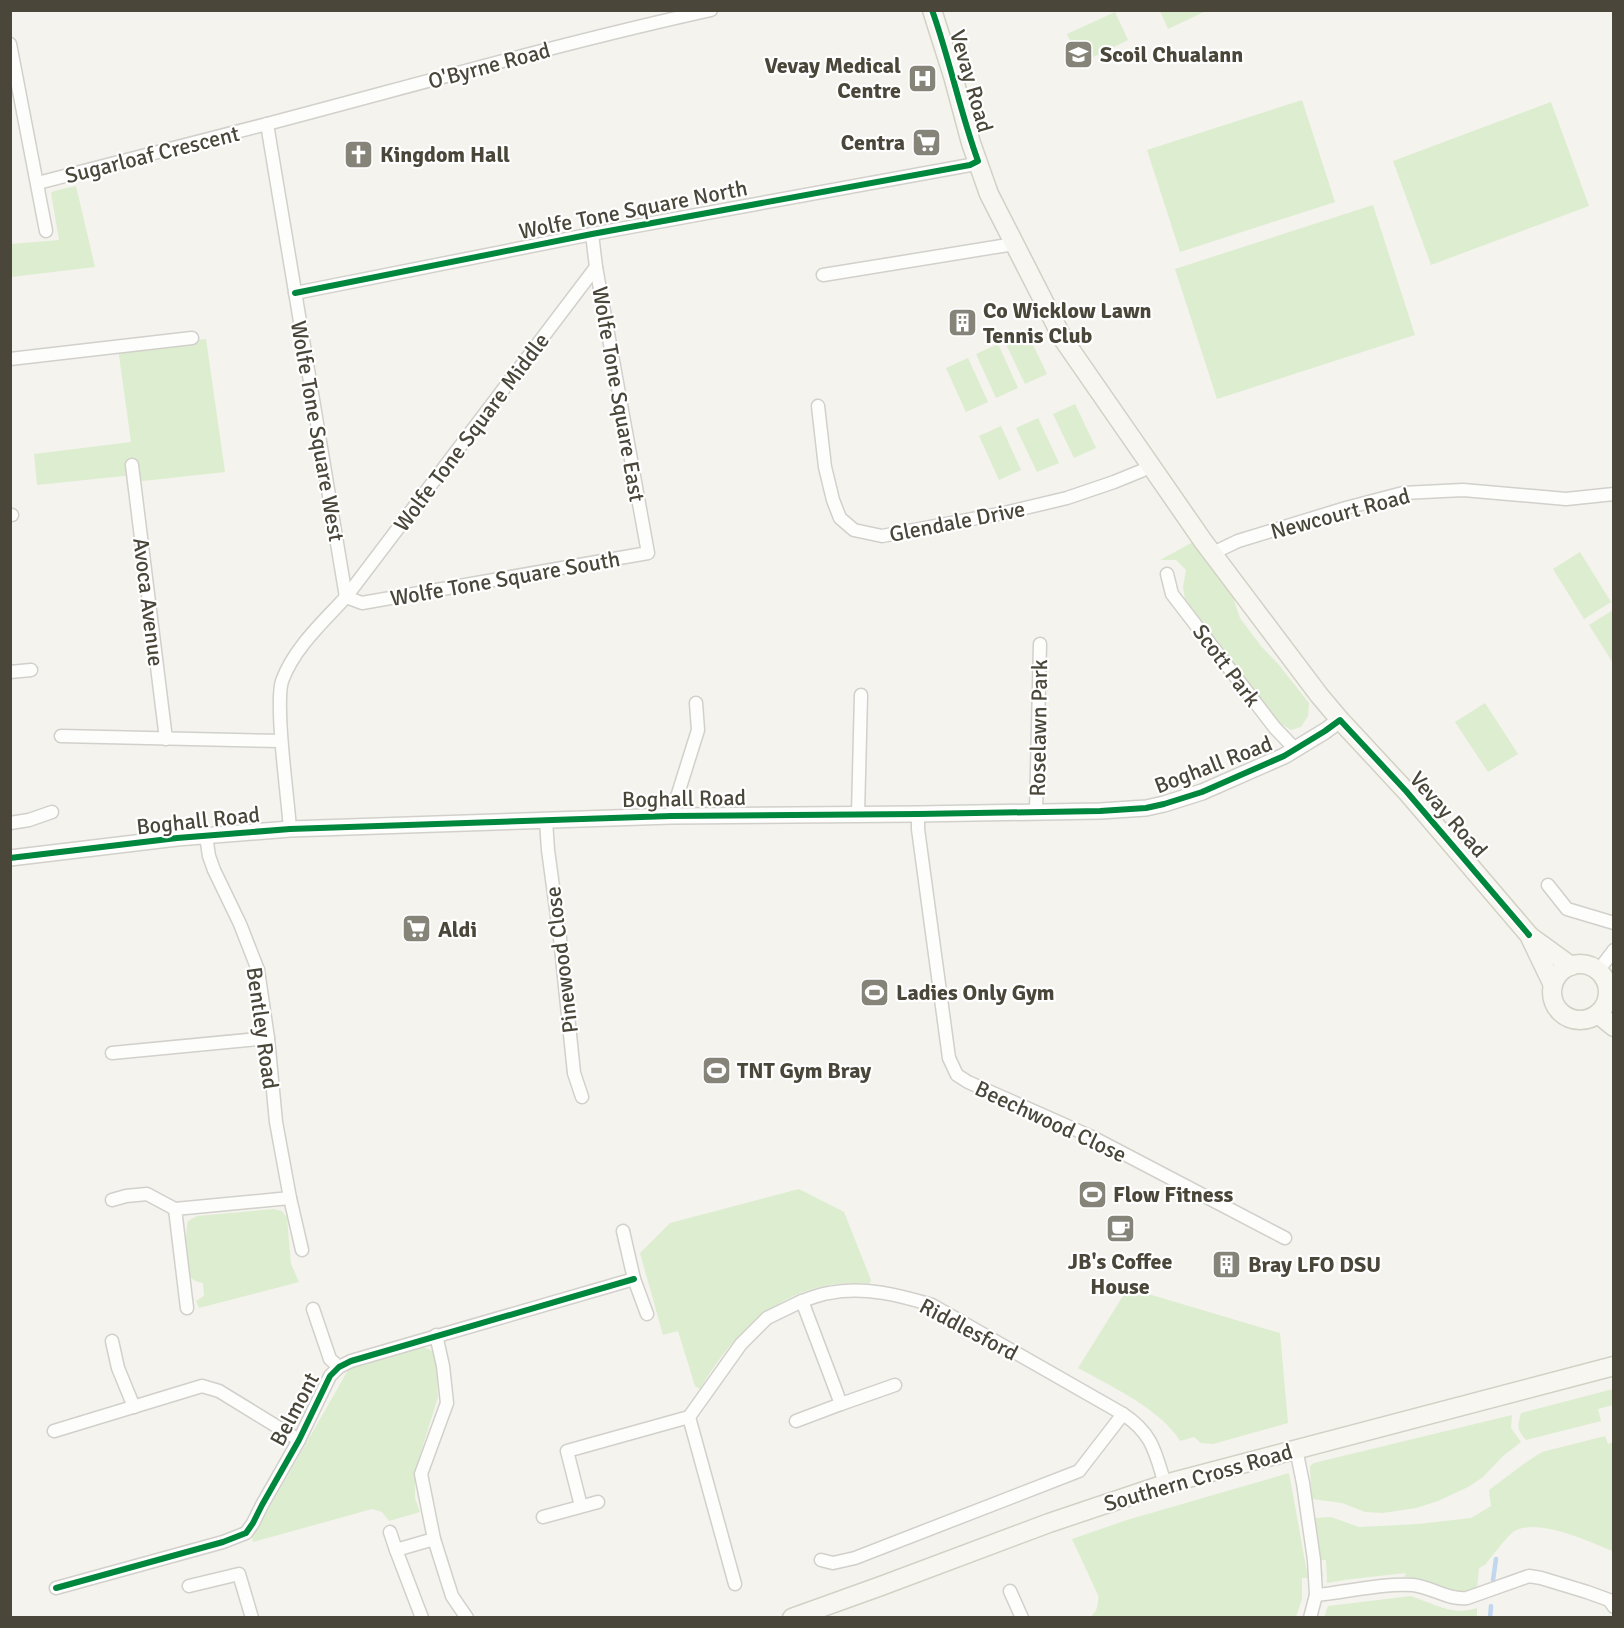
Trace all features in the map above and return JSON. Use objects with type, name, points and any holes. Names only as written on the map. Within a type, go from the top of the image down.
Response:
[{"type":"main road","name":"Vevay Road","points":[[932,10],[953,75],[971,143],[989,194],[1063,339],[1203,541],[1340,720],[1406,791],[1528,935],[1553,985],[1555,1004],[1561,1012],[1579,1020],[1592,1018],[1598,1014]]},
{"type":"main road","name":"Vevay Road","points":[[1528,935],[1571,966],[1583,965],[1598,971]]},
{"type":"main road","points":[[1553,985],[1558,975],[1571,966]]},
{"type":"main road","points":[[1598,971],[1604,978],[1608,994],[1598,1014],[1614,1027]]},
{"type":"main road","name":"Southern Cross Road","points":[[792,1617],[1049,1523],[1165,1484],[1614,1366]]},
{"type":"street","name":"O'Byrne Road","points":[[267,124],[483,65],[711,10]]},
{"type":"street","name":"Sugarloaf Crescent","points":[[10,44],[46,231]]},
{"type":"street","name":"Sugarloaf Crescent","points":[[38,183],[267,124]]},
{"type":"street","name":"Wolfe Tone Square West","points":[[267,124],[346,597]]},
{"type":"street","name":"Wolfe Tone Square North","points":[[295,293],[592,234],[970,165],[978,161]]},
{"type":"street","name":"Wolfe Tone Square East","points":[[592,234],[648,554]]},
{"type":"street","points":[[823,275],[1014,244]]},
{"type":"street","name":"Wolfe Tone Square Middle","points":[[346,597],[596,267]]},
{"type":"street","points":[[10,359],[192,338]]},
{"type":"street","name":"Glendale Drive","points":[[818,406],[825,467],[840,518],[854,530],[882,536],[1004,513],[1067,498],[1114,482],[1150,466]]},
{"type":"street","name":"Avoca Avenue","points":[[132,465],[166,739]]},
{"type":"street","name":"Newcourt Road","points":[[1213,553],[1238,541],[1346,508],[1403,494],[1463,489],[1566,499],[1614,494]]},
{"type":"street","name":"Wolfe Tone Square South","points":[[346,597],[362,603],[648,554]]},
{"type":"street","name":"Scott Park","points":[[1167,574],[1172,594],[1275,728],[1296,750]]},
{"type":"street","points":[[290,829],[281,741],[281,683],[294,658],[311,635],[346,597]]},
{"type":"street","name":"Roselawn Park","points":[[1036,812],[1040,644]]},
{"type":"street","points":[[10,672],[31,670]]},
{"type":"street","points":[[858,814],[861,695]]},
{"type":"street","points":[[671,816],[698,730],[696,703]]},
{"type":"street","name":"Boghall Road","points":[[10,858],[290,829],[671,816],[1100,811],[1146,808],[1202,792],[1296,750],[1340,720]]},
{"type":"street","points":[[61,736],[281,741]]},
{"type":"street","points":[[10,823],[29,820],[52,812]]},
{"type":"street","name":"Beechwood Close","points":[[918,814],[918,829],[949,1058],[957,1075],[1092,1137],[1285,1238]]},
{"type":"street","name":"Pinewood Close","points":[[546,820],[574,1072],[582,1097]]},
{"type":"street","name":"Bentley Road","points":[[206,836],[214,870],[240,924],[258,970],[268,1038],[276,1122],[302,1250]]},
{"type":"street","points":[[1548,885],[1567,909],[1614,923]]},
{"type":"street","points":[[1598,971],[1614,950]]},
{"type":"street","points":[[112,1053],[268,1038]]},
{"type":"street","points":[[112,1200],[147,1194],[175,1209],[290,1198]]},
{"type":"street","points":[[175,1209],[187,1308]]},
{"type":"street","points":[[623,1231],[634,1279],[647,1314]]},
{"type":"street","name":"Belmont","points":[[56,1588],[223,1542],[246,1533],[254,1523],[299,1440],[330,1376],[339,1367],[351,1361],[436,1335],[634,1279]]},
{"type":"street","name":"Riddlesford","points":[[689,1417],[741,1344],[767,1318],[802,1301],[829,1293],[857,1291],[898,1294],[932,1305],[1136,1422],[1152,1442],[1165,1484]]},
{"type":"street","points":[[802,1301],[841,1404]]},
{"type":"street","name":"Belmont","points":[[313,1309],[330,1359],[339,1367]]},
{"type":"street","points":[[436,1335],[443,1366],[447,1403],[421,1474],[434,1539],[452,1596],[467,1617]]},
{"type":"street","points":[[112,1341],[118,1368],[134,1407]]},
{"type":"street","points":[[796,1421],[895,1385]]},
{"type":"street","name":"Belmont","points":[[54,1431],[202,1386],[219,1391],[299,1440]]},
{"type":"street","points":[[821,1560],[833,1563],[855,1558],[1079,1471],[1124,1414]]},
{"type":"street","points":[[581,1506],[567,1451],[689,1417],[735,1584]]},
{"type":"street","points":[[1296,1449],[1314,1560],[1316,1595],[1310,1617]]},
{"type":"street","points":[[543,1516],[598,1502]]},
{"type":"street","points":[[390,1532],[422,1617]]},
{"type":"street","points":[[396,1550],[434,1539]]},
{"type":"street","points":[[189,1586],[240,1574],[252,1617]]},
{"type":"street","points":[[1316,1595],[1393,1584],[1429,1588],[1457,1599],[1467,1598],[1529,1576],[1609,1600],[1614,1607]]},
{"type":"street","points":[[1010,1591],[1022,1617]]},
{"type":"green space","points":[[1160,11],[1206,11],[1168,29]]},
{"type":"green space","points":[[1115,12],[1128,40],[1081,63],[1067,34]]},
{"type":"green space","points":[[1302,100],[1335,202],[1180,252],[1147,150]]},
{"type":"green space","points":[[1551,102],[1589,206],[1431,265],[1393,161]]},
{"type":"green space","points":[[76,186],[95,267],[11,277],[11,244],[59,240],[51,193]]},
{"type":"green space","points":[[1373,205],[1415,335],[1217,399],[1175,269]]},
{"type":"green space","points":[[1026,330],[1047,374],[1025,384],[1004,340]]},
{"type":"green space","points":[[206,339],[225,472],[134,482],[133,475],[37,485],[34,454],[131,442],[118,348]]},
{"type":"green space","points":[[998,344],[1018,388],[996,398],[976,354]]},
{"type":"green space","points":[[968,358],[988,402],[966,412],[946,368]]},
{"type":"green space","points":[[1075,404],[1096,448],[1074,458],[1053,414]]},
{"type":"green space","points":[[1038,418],[1059,463],[1037,472],[1016,428]]},
{"type":"green space","points":[[1001,426],[1021,470],[999,480],[979,436]]},
{"type":"green space","points":[[1193,542],[1230,589],[1240,618],[1309,703],[1308,716],[1301,727],[1291,730],[1280,723],[1185,599],[1183,587],[1186,570],[1176,560],[1160,560]]},
{"type":"green space","points":[[1580,552],[1611,602],[1584,619],[1553,569]]},
{"type":"green space","points":[[1613,610],[1613,663],[1589,625]]},
{"type":"green space","points":[[1485,703],[1518,754],[1488,772],[1455,722]]},
{"type":"green space","points":[[799,1189],[844,1212],[871,1280],[870,1283],[834,1284],[808,1290],[770,1309],[753,1322],[724,1353],[700,1389],[695,1386],[678,1331],[663,1335],[640,1253],[670,1223]]},
{"type":"green space","points":[[274,1209],[282,1211],[287,1218],[291,1264],[299,1282],[199,1308],[196,1301],[204,1296],[203,1283],[197,1282],[188,1272],[186,1233],[188,1221],[197,1216]]},
{"type":"green space","points":[[1128,1288],[1280,1333],[1288,1423],[1213,1444],[1201,1443],[1194,1437],[1180,1441],[1161,1419],[1148,1409],[1078,1368]]},
{"type":"green space","points":[[419,1346],[431,1350],[436,1360],[438,1397],[415,1471],[415,1498],[420,1512],[389,1521],[382,1512],[372,1509],[253,1542],[251,1532],[261,1522],[347,1372],[356,1365]]},
{"type":"green space","points":[[1613,1389],[1613,1405],[1598,1409],[1601,1421],[1526,1440],[1519,1430],[1521,1413]]},
{"type":"green space","points":[[1512,1415],[1511,1428],[1521,1442],[1503,1456],[1483,1477],[1438,1501],[1416,1508],[1383,1513],[1365,1512],[1342,1503],[1312,1499],[1310,1466],[1314,1463]]},
{"type":"green space","points":[[1605,1436],[1608,1444],[1613,1442],[1613,1551],[1563,1532],[1535,1527],[1523,1528],[1513,1532],[1485,1565],[1479,1568],[1477,1589],[1457,1591],[1448,1589],[1404,1577],[1406,1573],[1327,1583],[1326,1560],[1321,1560],[1323,1576],[1320,1577],[1314,1521],[1316,1518],[1331,1517],[1359,1527],[1471,1518],[1491,1506],[1489,1490],[1542,1452]]},
{"type":"green space","points":[[1289,1473],[1308,1578],[1302,1578],[1302,1599],[1296,1617],[1089,1617],[1097,1608],[1098,1595],[1072,1539],[1127,1520]]},
{"type":"green space","points":[[1411,1596],[1451,1610],[1477,1608],[1477,1617],[1324,1617],[1328,1606]]},
{"type":"waterway","points":[[1493,1580],[1496,1559]]},
{"type":"waterway","points":[[1490,1618],[1491,1606]]},
{"type":"cycle path","points":[[295,293],[592,234],[970,165],[978,161],[932,10]]},
{"type":"cycle path","points":[[10,858],[177,838],[290,829],[671,816],[1100,811],[1146,808],[1202,792],[1284,756],[1340,720],[1406,791],[1529,935]]},
{"type":"cycle path","points":[[56,1588],[223,1542],[246,1533],[299,1440],[330,1376],[339,1367],[351,1361],[634,1279]]},
{"type":"place","name":"Scoil Chualann","points":[[1079,54]]},
{"type":"place","name":"Vevay Medical Centre","points":[[922,78]]},
{"type":"place","name":"Centra","points":[[926,142]]},
{"type":"place","name":"Kingdom Hall","points":[[359,154]]},
{"type":"place","name":"Co Wicklow Lawn Tennis Club","points":[[962,323]]},
{"type":"place","name":"Aldi","points":[[417,929]]},
{"type":"place","name":"Ladies Only Gym","points":[[875,992]]},
{"type":"place","name":"TNT Gym Bray","points":[[716,1070]]},
{"type":"place","name":"Flow Fitness","points":[[1092,1194]]},
{"type":"place","name":"JB's Coffee House","points":[[1120,1229]]},
{"type":"place","name":"Bray LFO DSU","points":[[1227,1264]]}]
